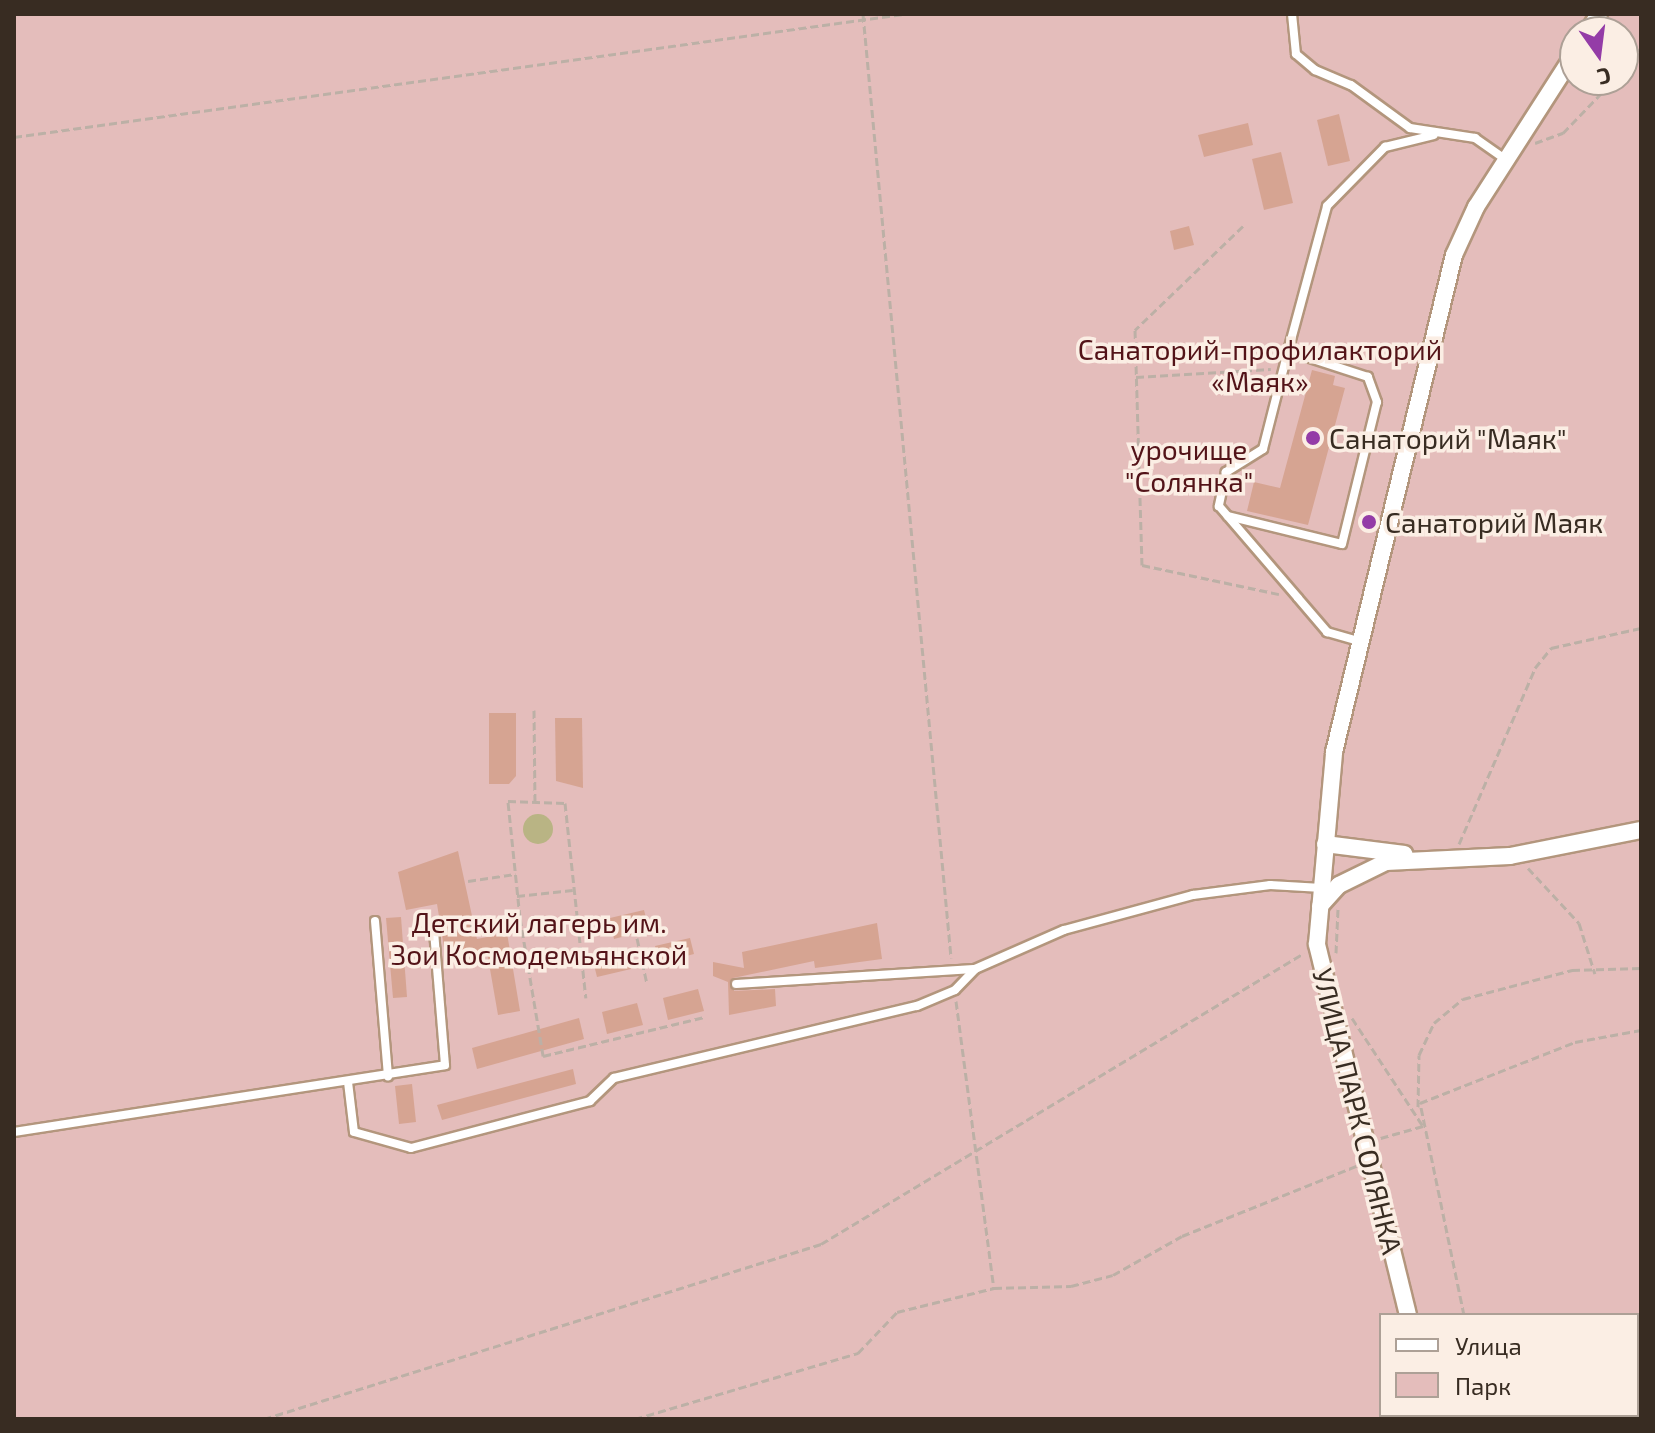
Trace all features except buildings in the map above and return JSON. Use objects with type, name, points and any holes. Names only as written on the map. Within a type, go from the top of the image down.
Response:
[{"type":"street","name":"УЛИЦА ПАРК СОЛЯНКА","points":[[1407,1313],[1362,1144],[1317,944],[1325,844],[1355,640],[1454,255],[1505,159],[1559,77]]},
{"type":"street","points":[[1325,844],[1417,856],[1510,856],[1641,830]]},
{"type":"street","points":[[1320,906],[1339,885],[1417,856]]},
{"type":"lane","points":[[1292,14],[1296,54],[1315,70],[1434,135]]},
{"type":"lane","points":[[1355,640],[1327,632],[1219,506],[1226,472],[1263,449],[1327,206],[1385,147],[1434,135],[1475,138],[1505,159]]},
{"type":"lane","points":[[1228,516],[1342,544],[1377,393],[1359,371],[1288,351]]},
{"type":"lane","points":[[736,984],[953,975],[975,969],[1064,930],[1193,895],[1270,885],[1322,888]]},
{"type":"lane","points":[[375,921],[388,1076]]},
{"type":"lane","points":[[14,1132],[445,1065],[434,932]]},
{"type":"lane","points":[[348,1082],[354,1132],[411,1148],[590,1101],[614,1078],[917,1006],[955,990],[975,969]]},
{"type":"path","points":[[14,137],[864,17],[904,14]]},
{"type":"path","points":[[864,17],[953,975]]},
{"type":"path","points":[[1518,140],[1540,144],[1563,133],[1599,96]]},
{"type":"path","points":[[1243,226],[1135,330],[1142,565],[1298,598]]},
{"type":"path","points":[[1136,377],[1283,368]]},
{"type":"path","points":[[1450,857],[1468,833],[1543,658],[1570,641],[1641,628]]},
{"type":"path","points":[[534,710],[535,802]]},
{"type":"path","points":[[586,998],[565,803],[508,801],[520,918],[543,1056],[704,1017]]},
{"type":"path","points":[[1510,856],[1563,900],[1595,974]]},
{"type":"path","points":[[468,881],[515,874]]},
{"type":"path","points":[[1336,961],[1339,885]]},
{"type":"path","points":[[517,896],[574,890]]},
{"type":"path","points":[[434,932],[520,918]]},
{"type":"path","points":[[637,938],[647,984]]},
{"type":"path","points":[[264,1419],[821,1244],[1317,944]]},
{"type":"path","points":[[1464,1313],[1413,1084],[1419,1055],[1434,1023],[1463,999],[1572,970],[1595,974],[1641,968]]},
{"type":"path","points":[[955,990],[994,1288]]},
{"type":"path","points":[[1350,1014],[1423,1126]]},
{"type":"path","points":[[1419,1111],[1426,1098],[1575,1042],[1641,1030]]},
{"type":"path","points":[[1362,1144],[1423,1126]]},
{"type":"path","points":[[635,1419],[858,1353],[897,1312],[994,1288],[1071,1286],[1113,1275],[1182,1236],[1367,1160]]},
{"type":"green space","name":"урочище \"Солянка\"","points":[[14,14],[1641,14],[1641,1419],[14,1419]]},
{"type":"shaded area","points":[[538,814],[549,818],[553,829],[549,840],[538,844],[527,840],[523,829],[527,818]]},
{"type":"place","name":"Санаторий \"Маяк\"","points":[[1313,438]]},
{"type":"place","name":"Санаторий Маяк","points":[[1369,522]]},
{"type":"park label","name":"Санаторий-профилакторий «Маяк»","points":[[1260,365]]},
{"type":"park label","name":"Детский лагерь им. Зои Космодемьянской","points":[[539,938]]}]
